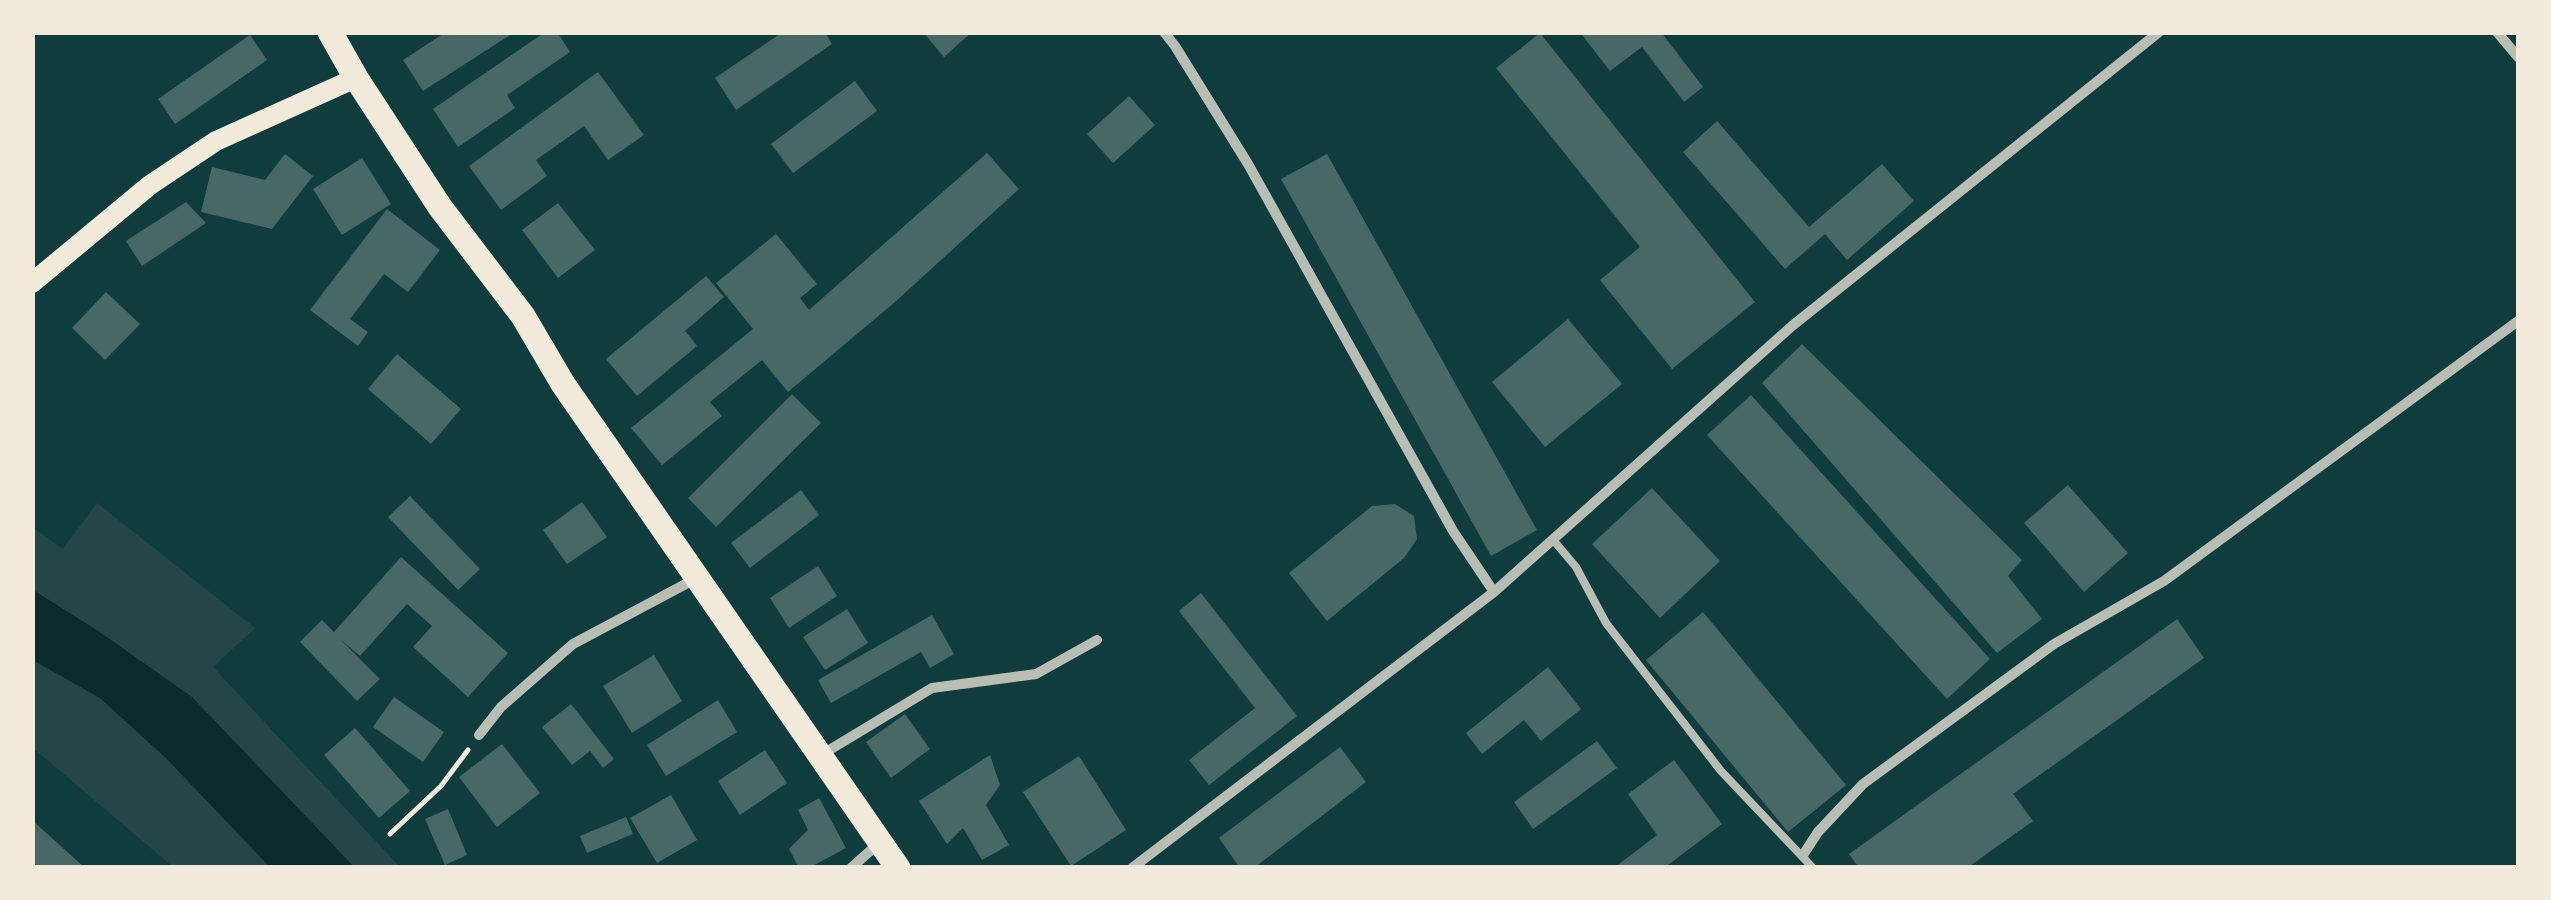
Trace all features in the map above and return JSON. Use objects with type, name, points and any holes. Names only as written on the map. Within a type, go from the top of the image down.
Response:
[{"type":"main road","points":[[330,32],[440,206],[523,316],[564,384],[898,868]]},
{"type":"main road","points":[[32,282],[150,185],[216,141],[356,78]]},
{"type":"street","points":[[1164,32],[1248,164],[1453,531],[1494,592]]},
{"type":"street","points":[[1132,868],[1494,592],[1792,326],[2158,32]]},
{"type":"street","points":[[2497,32],[2518,57]]},
{"type":"street","points":[[1802,855],[1863,784],[2054,644],[2164,581],[2518,321]]},
{"type":"street","points":[[479,735],[501,707],[574,644],[698,577]]},
{"type":"street","points":[[820,756],[932,688],[1036,674],[1096,640]]},
{"type":"street","points":[[850,868],[880,842]]},
{"type":"lane","points":[[1554,542],[1576,567],[1606,623],[1721,772],[1813,868]]},
{"type":"path","points":[[390,834],[441,786],[479,735]]},
{"type":"shaded area","points":[[97,503],[255,628],[213,667],[400,867],[354,867],[192,697],[33,590],[32,527],[63,549]]},
{"type":"shaded area","points":[[33,590],[192,697],[354,867],[270,867],[166,758],[100,698],[33,660]]},
{"type":"shaded area","points":[[32,660],[100,698],[166,758],[270,867],[173,867],[33,748]]},
{"type":"building","points":[[446,32],[510,35],[423,91],[403,60]]},
{"type":"building","points":[[545,32],[557,32],[570,52],[507,95],[515,108],[458,147],[433,109]]},
{"type":"building","points":[[783,32],[825,32],[832,44],[736,110],[715,78]]},
{"type":"building","points":[[923,32],[972,32],[944,57]]},
{"type":"building","points":[[1580,32],[1661,32],[1703,87],[1684,102],[1642,47],[1610,71]]},
{"type":"building","points":[[1540,33],[1755,302],[1672,369],[1600,280],[1640,247],[1496,68]]},
{"type":"building","points":[[250,35],[267,60],[175,124],[158,99]]},
{"type":"building","points":[[598,72],[644,135],[608,160],[584,126],[536,160],[547,176],[501,210],[469,166]]},
{"type":"building","points":[[855,81],[877,111],[793,173],[771,144]]},
{"type":"building","points":[[1129,96],[1155,125],[1113,163],[1087,134]]},
{"type":"building","points":[[1717,121],[1809,227],[1882,164],[1914,201],[1847,260],[1825,234],[1785,269],[1683,152]]},
{"type":"building","points":[[987,153],[1019,189],[895,302],[788,392],[762,360],[710,402],[722,416],[662,465],[631,428],[753,329],[716,283],[776,234],[817,284],[800,298],[809,310]]},
{"type":"building","points":[[285,154],[313,176],[272,229],[201,212],[212,167],[265,180]]},
{"type":"building","points":[[1327,154],[1537,530],[1491,556],[1281,179]]},
{"type":"building","points":[[362,158],[391,204],[342,235],[313,189]]},
{"type":"building","points":[[186,202],[206,223],[142,266],[126,241]]},
{"type":"building","points":[[558,203],[595,250],[558,278],[522,230]]},
{"type":"building","points":[[387,209],[440,250],[408,292],[384,274],[350,319],[368,332],[358,346],[310,310]]},
{"type":"building","points":[[706,276],[724,297],[685,331],[697,346],[637,396],[606,359]]},
{"type":"building","points":[[106,292],[140,324],[105,360],[72,328]]},
{"type":"building","points":[[1568,319],[1622,384],[1545,447],[1492,382]]},
{"type":"building","points":[[1802,344],[2022,560],[2008,576],[2042,619],[1997,653],[1762,383]]},
{"type":"building","points":[[397,354],[461,409],[431,444],[368,389]]},
{"type":"building","points":[[792,394],[821,423],[716,527],[688,498]]},
{"type":"building","points":[[1751,395],[1990,659],[1947,699],[1707,435]]},
{"type":"building","points":[[2068,485],[2128,553],[2084,592],[2024,523]]},
{"type":"building","points":[[1652,488],[1720,561],[1660,618],[1592,544]]},
{"type":"building","points":[[801,490],[819,515],[750,568],[731,543]]},
{"type":"building","points":[[410,496],[480,569],[458,590],[388,517]]},
{"type":"building","points":[[582,502],[607,537],[567,564],[543,530]]},
{"type":"building","points":[[1395,504],[1414,516],[1417,539],[1404,558],[1327,621],[1289,573],[1372,506]]},
{"type":"building","points":[[401,557],[508,653],[468,697],[413,647],[432,626],[407,604],[360,656],[340,639],[380,679],[357,701],[300,642],[322,620],[334,632]]},
{"type":"building","points":[[818,566],[837,596],[789,628],[770,598]]},
{"type":"building","points":[[1201,593],[1297,716],[1209,785],[1189,760],[1255,708],[1179,611]]},
{"type":"building","points":[[847,609],[868,643],[825,670],[803,637]]},
{"type":"building","points":[[1703,612],[1846,785],[1788,832],[1646,660]]},
{"type":"building","points":[[932,615],[954,654],[930,668],[921,652],[831,703],[818,680]]},
{"type":"building","points":[[2177,619],[2204,658],[2013,794],[2033,821],[1967,868],[1859,868],[1849,854]]},
{"type":"building","points":[[654,655],[682,701],[632,733],[603,686]]},
{"type":"building","points":[[1548,667],[1581,709],[1541,741],[1524,720],[1482,754],[1466,733]]},
{"type":"building","points":[[394,697],[444,732],[423,762],[373,727]]},
{"type":"building","points":[[718,700],[737,732],[666,776],[647,745]]},
{"type":"building","points":[[571,704],[614,759],[603,768],[590,751],[572,765],[542,727]]},
{"type":"building","points":[[905,714],[930,749],[891,778],[866,742]]},
{"type":"building","points":[[355,728],[410,791],[379,818],[324,755]]},
{"type":"building","points":[[1597,741],[1617,768],[1533,829],[1514,802]]},
{"type":"building","points":[[502,744],[540,793],[497,827],[459,777]]},
{"type":"building","points":[[1340,747],[1366,782],[1254,868],[1240,868],[1219,838]]},
{"type":"building","points":[[765,750],[787,783],[740,815],[718,781]]},
{"type":"building","points":[[990,755],[1000,785],[986,805],[1009,845],[982,860],[963,828],[947,844],[919,801]]},
{"type":"building","points":[[1079,756],[1126,830],[1071,866],[1023,792]]},
{"type":"building","points":[[1674,760],[1722,824],[1664,868],[1614,868],[1657,835],[1628,794]]},
{"type":"building","points":[[671,795],[697,840],[657,863],[630,818]]},
{"type":"building","points":[[819,798],[846,848],[809,868],[799,868],[789,849],[808,830],[798,810]]},
{"type":"building","points":[[448,809],[467,855],[445,865],[425,819]]},
{"type":"building","points":[[626,817],[633,834],[587,853],[580,836]]},
{"type":"building","points":[[32,820],[85,868],[32,868]]}]
